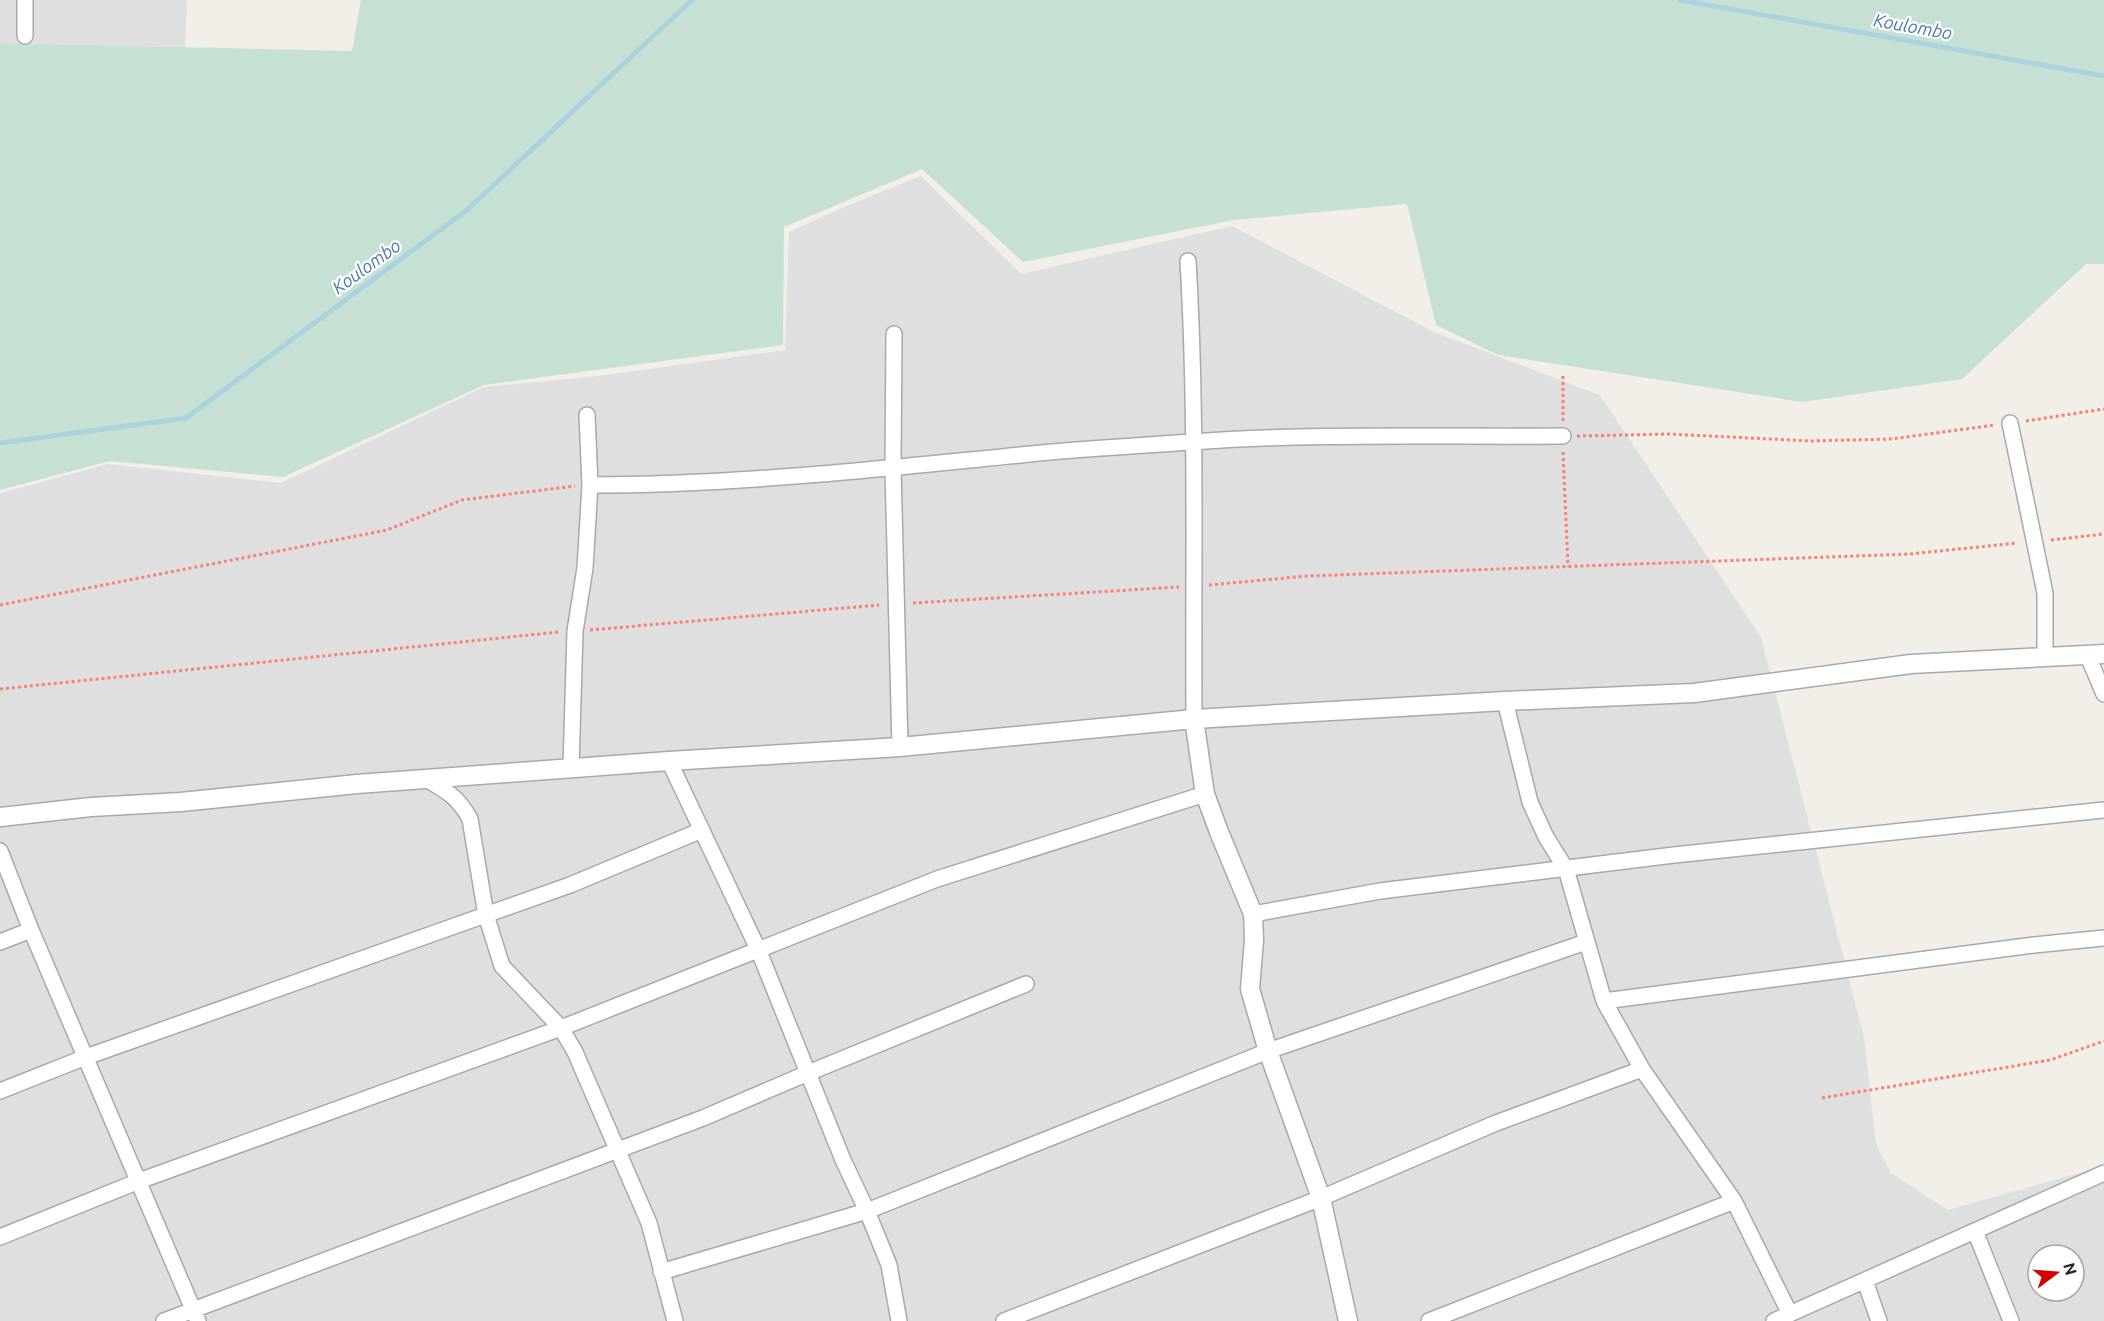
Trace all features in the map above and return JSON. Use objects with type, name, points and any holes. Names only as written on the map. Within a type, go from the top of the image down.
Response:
[{"type":"street","points":[[25,0],[25,36]]},
{"type":"street","points":[[1188,261],[1192,322],[1194,441],[1194,719],[1205,794],[1253,914],[1254,940],[1250,988],[1268,1051],[1321,1198],[1347,1321]]},
{"type":"street","points":[[894,334],[893,468],[900,747]]},
{"type":"street","points":[[571,768],[575,631],[585,568],[590,484],[587,414]]},
{"type":"street","points":[[2010,423],[2045,593],[2045,656]]},
{"type":"street","points":[[590,484],[682,483],[822,475],[1022,454],[1194,441],[1366,436],[1563,436]]},
{"type":"street","points":[[0,817],[92,807],[181,802],[426,779],[669,760],[900,747],[1194,719],[1505,701],[1694,693],[1911,664],[2045,656],[2096,654],[2104,694]]},
{"type":"street","points":[[1505,701],[1530,802],[1546,837],[1566,869],[1604,1001],[1642,1069],[1734,1201],[1790,1314]]},
{"type":"street","points":[[669,760],[758,950],[867,1210],[889,1265],[899,1321]]},
{"type":"street","points":[[426,779],[451,794],[463,805],[471,819],[486,915],[502,966],[561,1028],[575,1052],[649,1222],[675,1321]]},
{"type":"street","points":[[0,1237],[139,1181],[561,1028],[937,879],[1205,794]]},
{"type":"street","points":[[1253,914],[1380,891],[1674,855],[2104,810]]},
{"type":"street","points":[[0,1091],[86,1057],[570,885],[702,830]]},
{"type":"street","points":[[0,850],[31,930],[196,1315]]},
{"type":"street","points":[[0,942],[31,930]]},
{"type":"street","points":[[1604,1001],[2034,945],[2104,938]]},
{"type":"street","points":[[661,1272],[867,1210],[1268,1051],[1586,942]]},
{"type":"street","points":[[164,1321],[196,1315],[703,1118],[1026,984]]},
{"type":"street","points":[[1004,1321],[1321,1198],[1496,1124],[1642,1069]]},
{"type":"street","points":[[1774,1321],[2104,1173]]},
{"type":"street","points":[[1429,1321],[1734,1201]]},
{"type":"street","points":[[1975,1231],[2011,1321]]},
{"type":"street","points":[[1865,1281],[1880,1321]]},
{"type":"path","points":[[1563,376],[1568,567]]},
{"type":"path","points":[[1563,436],[1669,434],[1811,441],[1891,439],[1942,434],[2104,409]]},
{"type":"path","points":[[0,605],[387,530],[462,500],[590,484]]},
{"type":"path","points":[[0,689],[575,631],[897,604],[1193,586],[1307,576],[1910,554],[2104,534]]},
{"type":"path","points":[[1822,1098],[2050,1060],[2104,1041]]},
{"type":"shaded area","points":[[0,0],[187,0],[185,47],[0,43]]},
{"type":"shaded area","points":[[921,176],[1021,274],[1232,226],[1434,332],[1600,395],[1761,637],[1864,1037],[1876,1144],[1891,1173],[1948,1210],[2104,1166],[2104,1321],[0,1321],[0,493],[108,464],[281,483],[484,387],[599,376],[785,350],[789,232]]},
{"type":"green space","points":[[361,0],[2104,0],[2104,264],[2086,264],[1962,379],[1802,402],[1498,355],[1436,325],[1407,204],[1234,220],[1023,262],[922,169],[784,227],[783,345],[484,385],[283,477],[110,461],[0,490],[0,43],[352,51]]},
{"type":"waterway","name":"Koulombo","points":[[0,443],[186,418],[467,210],[692,0]]},
{"type":"waterway","name":"Koulombo","points":[[1680,0],[2104,76]]}]
